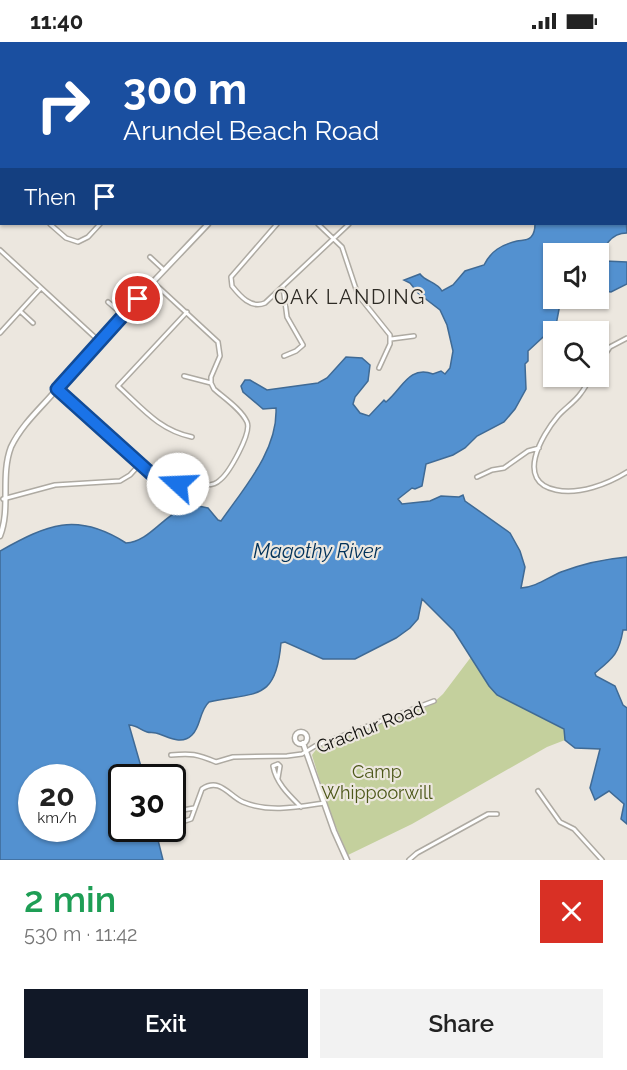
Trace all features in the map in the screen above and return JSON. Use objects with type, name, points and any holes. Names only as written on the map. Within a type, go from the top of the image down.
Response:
[{"type":"street","points":[[51,225],[66,238],[78,242],[88,237],[99,225]]},
{"type":"street","points":[[0,536],[5,520],[3,499],[6,466],[14,441],[26,424],[99,341],[207,225]]},
{"type":"street","points":[[276,225],[235,271],[230,283],[239,294],[255,305],[265,303],[348,225]]},
{"type":"street","points":[[319,225],[334,238],[346,254],[358,295],[389,331],[391,339],[379,368]]},
{"type":"street","points":[[0,250],[99,341]]},
{"type":"street","points":[[150,257],[164,270]]},
{"type":"street","points":[[57,389],[161,482],[213,485],[221,479],[234,461],[247,434],[248,426],[243,417],[211,383],[211,377],[220,356],[220,345],[216,338],[153,282]]},
{"type":"street","points":[[283,286],[287,317],[303,345],[284,356]]},
{"type":"street","points":[[0,333],[41,288]]},
{"type":"street","points":[[108,302],[123,315]]},
{"type":"street","points":[[20,311],[33,323]]},
{"type":"street","points":[[186,312],[118,386],[164,427],[178,434],[192,437]]},
{"type":"street","points":[[391,339],[414,336]]},
{"type":"street","points":[[609,348],[627,338]]},
{"type":"street","points":[[184,376],[211,383]]},
{"type":"street","points":[[585,387],[550,427],[539,448],[533,461],[538,481],[548,489],[563,492],[595,486],[616,479],[627,472]]},
{"type":"street","points":[[477,477],[492,470],[504,468],[528,451],[539,448]]},
{"type":"street","points":[[3,499],[55,485],[120,481],[140,464]]},
{"type":"street","name":"Grachur Road","points":[[171,755],[192,753],[216,762],[233,758],[287,756],[307,752],[315,746],[434,701]]},
{"type":"street","points":[[303,743],[346,860]]},
{"type":"street","points":[[278,778],[281,786],[301,807]]},
{"type":"street","points":[[194,808],[183,810],[181,817],[189,820],[193,816],[202,789],[215,785],[225,788],[238,800],[279,809],[324,803]]},
{"type":"street","points":[[538,791],[560,822],[574,829],[602,860]]},
{"type":"street","points":[[409,860],[417,853],[488,814],[497,813]]},
{"type":"green space","name":"Camp Whippoorwill","points":[[471,657],[489,686],[497,694],[564,729],[565,740],[547,747],[412,824],[348,855],[328,808],[312,755],[318,747],[431,705],[443,694]]},
{"type":"water","name":"Magothy River","points":[[535,225],[626,225],[627,233],[617,235],[608,243],[543,243],[543,309],[559,309],[557,321],[543,321],[543,337],[528,351],[528,361],[525,364],[526,389],[515,409],[504,422],[477,436],[465,448],[453,455],[426,464],[422,486],[412,488],[398,499],[402,504],[430,501],[441,496],[459,497],[463,495],[465,501],[510,533],[520,551],[525,567],[521,588],[537,584],[577,567],[627,557],[627,630],[623,630],[614,655],[595,673],[596,676],[615,686],[623,705],[627,708],[627,824],[621,819],[624,804],[609,791],[595,800],[590,788],[600,749],[575,748],[565,740],[564,729],[497,695],[454,631],[422,599],[418,619],[410,628],[396,638],[355,659],[323,659],[285,642],[281,643],[278,662],[269,685],[252,694],[209,702],[203,710],[195,732],[188,738],[174,739],[129,725],[140,764],[108,764],[108,842],[158,842],[163,860],[0,860],[0,551],[32,534],[62,525],[92,527],[126,543],[147,535],[174,514],[195,506],[208,508],[221,521],[266,454],[275,424],[276,408],[263,409],[243,392],[241,386],[245,380],[250,380],[267,390],[318,383],[327,378],[346,357],[362,358],[370,365],[368,381],[355,397],[353,404],[360,413],[369,416],[384,400],[386,402],[392,397],[412,375],[425,372],[433,374],[441,371],[445,374],[450,368],[453,351],[447,325],[440,310],[404,280],[420,274],[442,291],[453,285],[465,271],[484,265],[493,252],[501,247],[532,236]]},
{"type":"water","name":"Magothy River","points":[[609,261],[627,262],[627,284],[609,292]]},
{"type":"district","name":"OAK LANDING","points":[[350,297]]},
{"type":"route","points":[[138,299],[57,389],[157,479],[165,483],[178,484]]}]
